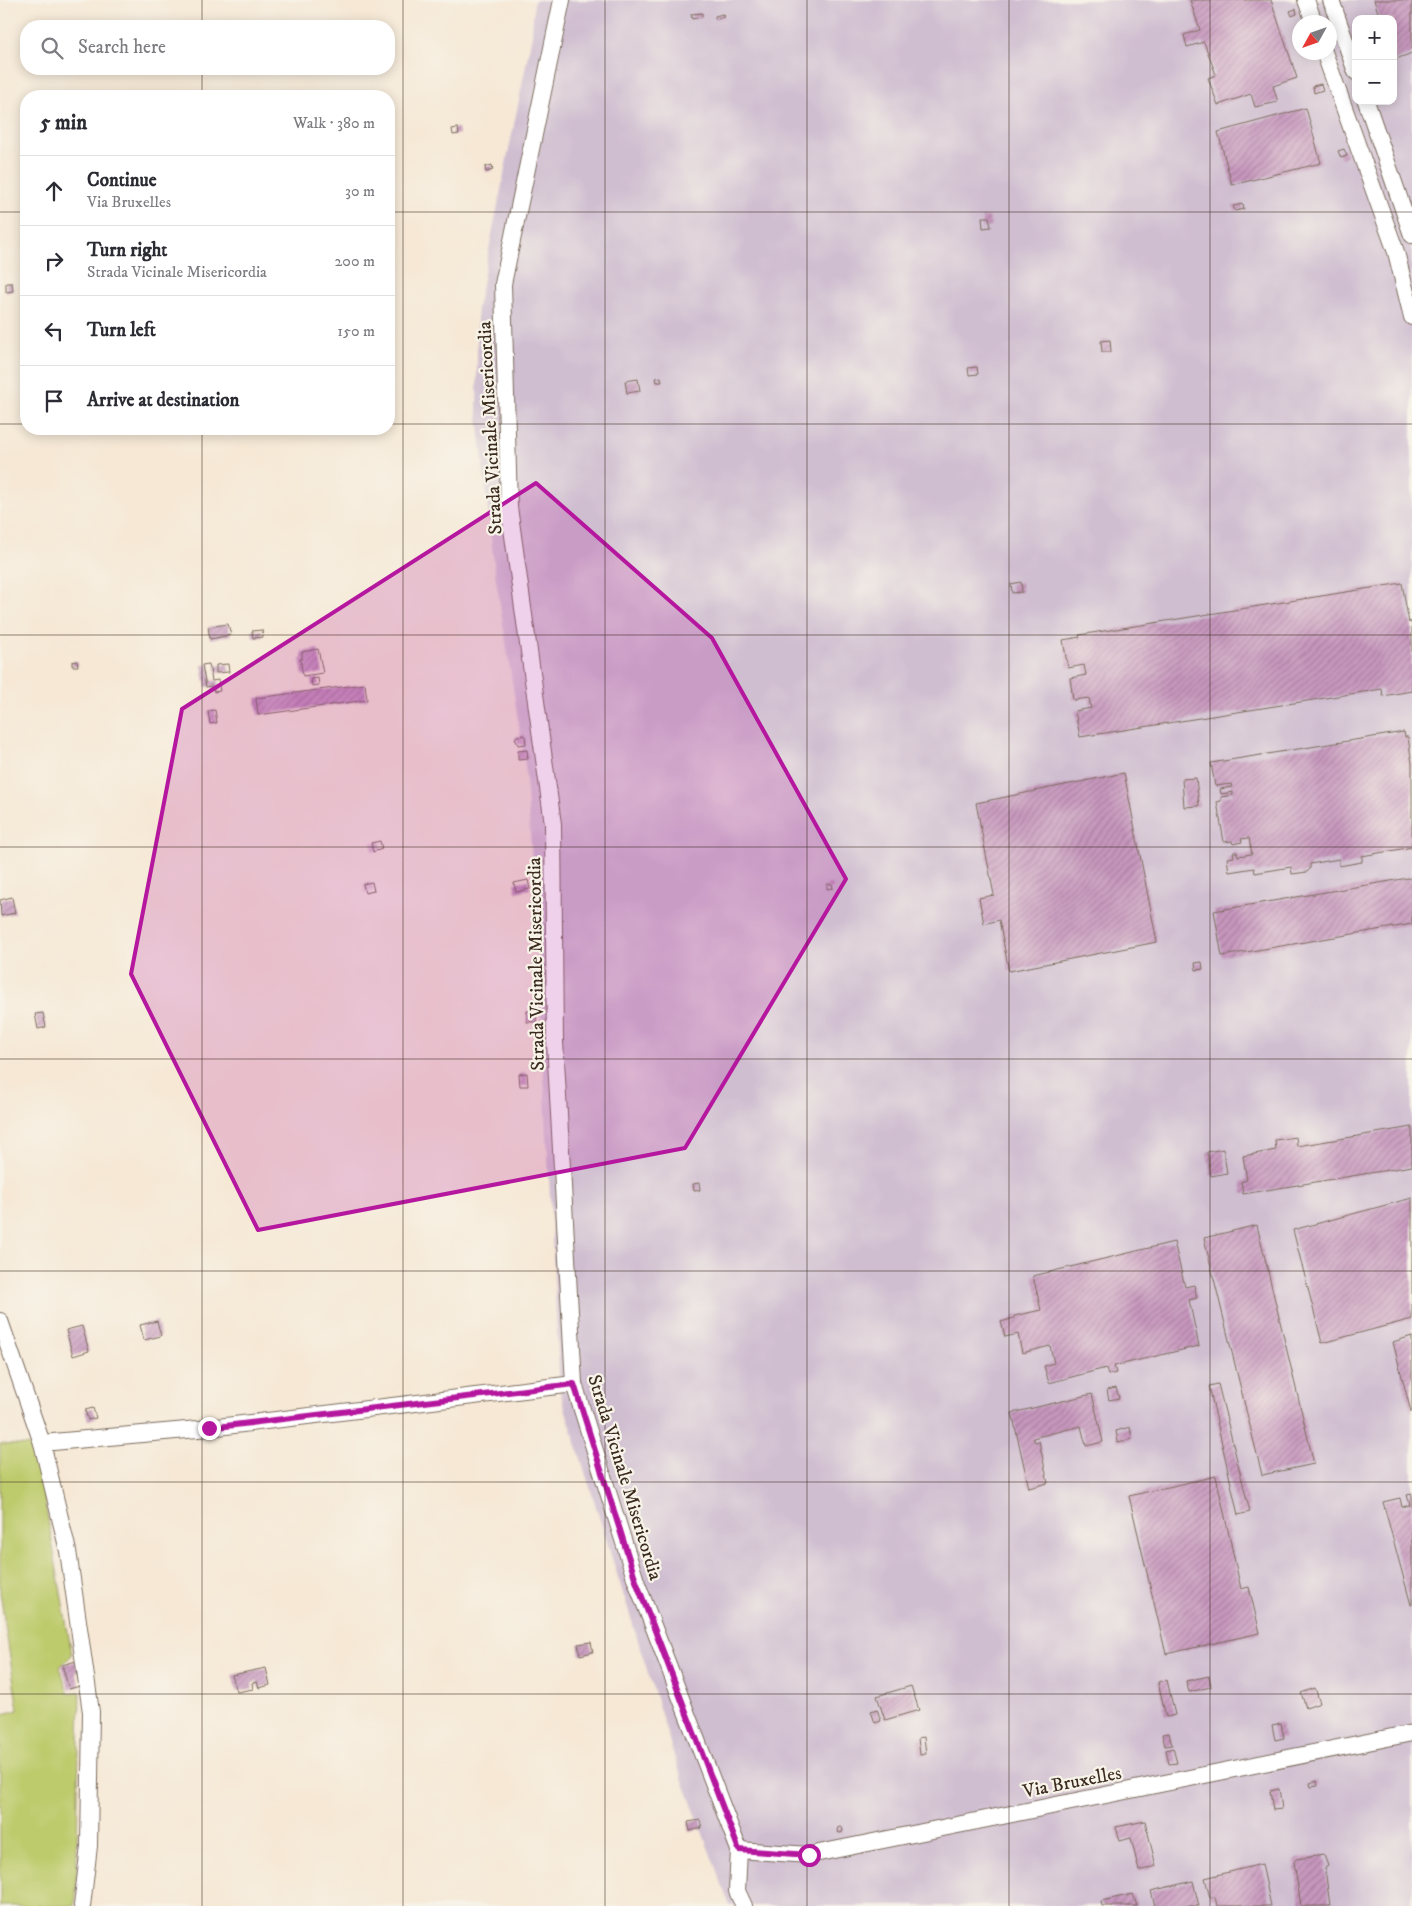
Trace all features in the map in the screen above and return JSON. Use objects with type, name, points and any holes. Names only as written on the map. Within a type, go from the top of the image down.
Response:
[{"type":"street","name":"Strada Vicinale Misericordia","points":[[562,0],[503,284],[509,506],[553,824],[555,1042],[574,1384],[636,1581],[739,1850],[737,1891],[744,1906]]},
{"type":"street","points":[[1306,0],[1311,15]]},
{"type":"street","points":[[1331,0],[1352,60]]},
{"type":"street","points":[[1327,60],[1396,252],[1412,317]]},
{"type":"street","points":[[1367,105],[1412,236]]},
{"type":"street","points":[[0,1321],[42,1443],[68,1552],[91,1712],[89,1846],[82,1906]]},
{"type":"street","points":[[42,1443],[209,1428],[574,1384]]},
{"type":"street","name":"Via Bruxelles","points":[[739,1850],[809,1855],[1412,1733]]},
{"type":"highlighted area","points":[[536,483],[712,638],[846,879],[685,1148],[258,1230],[131,974],[182,709]]},
{"type":"shaded area","points":[[534,0],[1412,0],[1412,1906],[730,1906],[676,1762],[560,1392],[535,902],[525,765],[495,573],[477,407],[477,309],[532,35]]},
{"type":"green space","points":[[0,1444],[35,1446],[72,1655],[60,1667],[68,1693],[80,1692],[76,1898],[74,1906],[0,1906],[0,1715],[18,1710],[0,1592]]},
{"type":"building","points":[[1190,0],[1271,0],[1297,78],[1273,86],[1278,102],[1255,107],[1251,94],[1218,105],[1208,78],[1216,75],[1204,42],[1187,47],[1184,35],[1200,30]]},
{"type":"building","points":[[1374,0],[1412,0],[1412,53],[1397,59],[1397,15],[1379,15]]},
{"type":"building","points":[[1296,9],[1297,14],[1292,16],[1290,11]]},
{"type":"building","points":[[702,13],[702,17],[692,19],[691,14]]},
{"type":"building","points":[[723,14],[724,17],[715,19],[715,16]]},
{"type":"building","points":[[1321,84],[1323,90],[1314,93],[1313,86]]},
{"type":"building","points":[[1306,108],[1321,163],[1232,185],[1218,132]]},
{"type":"building","points":[[458,128],[459,134],[453,135],[452,129]]},
{"type":"building","points":[[1344,149],[1347,156],[1341,158],[1338,151]]},
{"type":"building","points":[[492,165],[493,170],[486,172],[485,167]]},
{"type":"building","points":[[1243,204],[1244,209],[1235,211],[1233,206]]},
{"type":"building","points":[[982,217],[989,217],[991,227],[983,228]]},
{"type":"building","points":[[6,283],[12,283],[13,291],[6,292]]},
{"type":"building","points":[[1110,340],[1111,352],[1102,352],[1101,341]]},
{"type":"building","points":[[977,367],[978,374],[969,375],[968,368]]},
{"type":"building","points":[[661,377],[662,382],[657,382],[656,378]]},
{"type":"building","points":[[638,379],[640,391],[627,393],[625,381]]},
{"type":"building","points":[[1021,582],[1022,592],[1012,593],[1011,584]]},
{"type":"building","points":[[1402,583],[1409,623],[1410,621],[1412,625],[1412,691],[1383,696],[1382,689],[1080,737],[1075,711],[1091,708],[1089,698],[1073,700],[1070,678],[1086,675],[1084,665],[1068,668],[1063,640],[1080,637],[1079,635]]},
{"type":"building","points":[[228,624],[231,635],[210,639],[208,627]]},
{"type":"building","points":[[262,630],[263,637],[253,638],[252,631]]},
{"type":"building","points":[[318,649],[323,673],[303,676],[300,659],[302,659],[302,652]]},
{"type":"building","points":[[77,661],[78,666],[72,666],[72,662]]},
{"type":"building","points":[[209,664],[212,681],[218,680],[220,691],[214,692],[212,686],[206,687],[202,665]]},
{"type":"building","points":[[228,664],[229,672],[216,673],[216,665]]},
{"type":"building","points":[[318,678],[319,685],[312,686],[311,679]]},
{"type":"building","points":[[365,684],[367,700],[258,715],[256,698]]},
{"type":"building","points":[[215,710],[217,723],[210,724],[208,711]]},
{"type":"building","points":[[1404,732],[1405,737],[1408,737],[1412,763],[1412,847],[1362,856],[1362,862],[1339,866],[1339,859],[1310,864],[1310,869],[1307,872],[1292,874],[1291,867],[1255,873],[1254,868],[1229,872],[1227,858],[1234,857],[1233,852],[1237,852],[1238,856],[1252,854],[1249,838],[1241,839],[1242,842],[1233,844],[1232,841],[1224,842],[1217,802],[1221,801],[1221,797],[1233,795],[1233,792],[1221,794],[1220,789],[1232,787],[1231,784],[1215,786],[1211,763]]},
{"type":"building","points":[[525,735],[526,744],[518,745],[515,738]]},
{"type":"building","points":[[527,750],[528,759],[518,760],[518,751]]},
{"type":"building","points":[[1124,773],[1157,942],[1009,971],[999,920],[984,924],[979,898],[994,895],[976,803]]},
{"type":"building","points":[[1196,778],[1199,806],[1184,807],[1182,779]]},
{"type":"building","points":[[380,841],[382,849],[373,852],[371,843]]},
{"type":"building","points":[[1408,878],[1412,880],[1412,924],[1222,956],[1214,911]]},
{"type":"building","points":[[528,880],[530,889],[516,892],[514,883]]},
{"type":"building","points":[[372,882],[374,891],[365,893],[363,884]]},
{"type":"building","points":[[827,884],[832,884],[833,888],[827,889]]},
{"type":"building","points":[[12,897],[15,913],[1,916],[0,900]]},
{"type":"building","points":[[1202,962],[1203,969],[1196,970],[1195,963]]},
{"type":"building","points":[[527,1011],[537,1012],[536,1022],[527,1022]]},
{"type":"building","points":[[43,1013],[46,1027],[38,1029],[35,1014]]},
{"type":"building","points":[[527,1073],[528,1086],[520,1086],[519,1074]]},
{"type":"building","points":[[1412,1127],[1412,1166],[1243,1194],[1241,1182],[1247,1180],[1243,1156],[1276,1150],[1275,1140],[1296,1137],[1297,1146]]},
{"type":"building","points":[[1223,1149],[1227,1173],[1211,1176],[1207,1152]]},
{"type":"building","points":[[699,1183],[700,1190],[694,1191],[693,1184]]},
{"type":"building","points":[[1412,1198],[1412,1319],[1322,1343],[1293,1230]]},
{"type":"building","points":[[1257,1225],[1314,1464],[1262,1475],[1204,1238]]},
{"type":"building","points":[[1174,1242],[1185,1287],[1194,1285],[1197,1298],[1189,1300],[1199,1346],[1114,1366],[1116,1373],[1108,1375],[1106,1368],[1049,1383],[1044,1366],[1054,1363],[1050,1346],[1022,1353],[1018,1334],[1005,1337],[1001,1322],[1014,1318],[1014,1316],[1041,1310],[1033,1276]]},
{"type":"building","points":[[157,1321],[161,1336],[144,1340],[140,1325]]},
{"type":"building","points":[[82,1326],[89,1351],[73,1356],[66,1330]]},
{"type":"building","points":[[1412,1336],[1412,1412],[1411,1412],[1393,1342]]},
{"type":"building","points":[[1218,1384],[1250,1512],[1238,1515],[1209,1386]]},
{"type":"building","points":[[1116,1388],[1119,1398],[1109,1400],[1107,1390]]},
{"type":"building","points":[[1092,1394],[1103,1442],[1086,1446],[1081,1426],[1033,1438],[1035,1442],[1039,1441],[1048,1483],[1029,1488],[1012,1413]]},
{"type":"building","points":[[93,1408],[96,1418],[88,1420],[85,1410]]},
{"type":"building","points":[[1130,1427],[1132,1439],[1118,1442],[1116,1431]]},
{"type":"building","points":[[1216,1476],[1241,1589],[1249,1587],[1260,1633],[1166,1654],[1129,1496]]},
{"type":"building","points":[[1412,1494],[1411,1605],[1383,1502],[1400,1498],[1402,1507],[1410,1505],[1407,1495]]},
{"type":"building","points":[[591,1642],[593,1652],[580,1655],[578,1644]]},
{"type":"building","points":[[76,1661],[79,1671],[76,1672],[80,1686],[69,1689],[62,1665]]},
{"type":"building","points":[[266,1668],[270,1685],[259,1688],[257,1682],[252,1683],[253,1689],[237,1692],[232,1675]]},
{"type":"building","points":[[1209,1676],[1211,1687],[1189,1692],[1186,1681]]},
{"type":"building","points":[[1167,1680],[1175,1715],[1166,1717],[1158,1682]]},
{"type":"building","points":[[911,1686],[919,1710],[885,1720],[877,1696]]},
{"type":"building","points":[[1315,1688],[1320,1703],[1306,1708],[1301,1693]]},
{"type":"building","points":[[877,1709],[881,1721],[875,1723],[871,1711]]},
{"type":"building","points":[[1281,1723],[1284,1738],[1275,1740],[1272,1725]]},
{"type":"building","points":[[1169,1733],[1172,1745],[1165,1746],[1162,1734]]},
{"type":"building","points":[[924,1737],[926,1754],[920,1755],[918,1738]]},
{"type":"building","points":[[1173,1748],[1177,1763],[1169,1764],[1166,1750]]},
{"type":"building","points":[[1317,1781],[1318,1786],[1311,1787],[1310,1783]]},
{"type":"building","points":[[1279,1789],[1282,1809],[1273,1810],[1270,1791]]},
{"type":"building","points":[[700,1820],[702,1828],[690,1831],[688,1822]]},
{"type":"building","points":[[1145,1821],[1156,1866],[1139,1871],[1131,1838],[1120,1841],[1116,1827]]},
{"type":"building","points":[[840,1827],[843,1830],[840,1833],[837,1830]]},
{"type":"building","points":[[1324,1855],[1328,1866],[1325,1868],[1330,1906],[1301,1906],[1294,1862],[1296,1859]]},
{"type":"building","points":[[1262,1864],[1271,1906],[1217,1906],[1215,1897],[1210,1898],[1205,1878]]},
{"type":"building","points":[[1193,1881],[1199,1906],[1155,1906],[1151,1891]]},
{"type":"building","points":[[1133,1894],[1137,1906],[1102,1906],[1101,1901]]},
{"type":"route","points":[[209,1428],[574,1384],[636,1581],[739,1850],[809,1855]]}]
